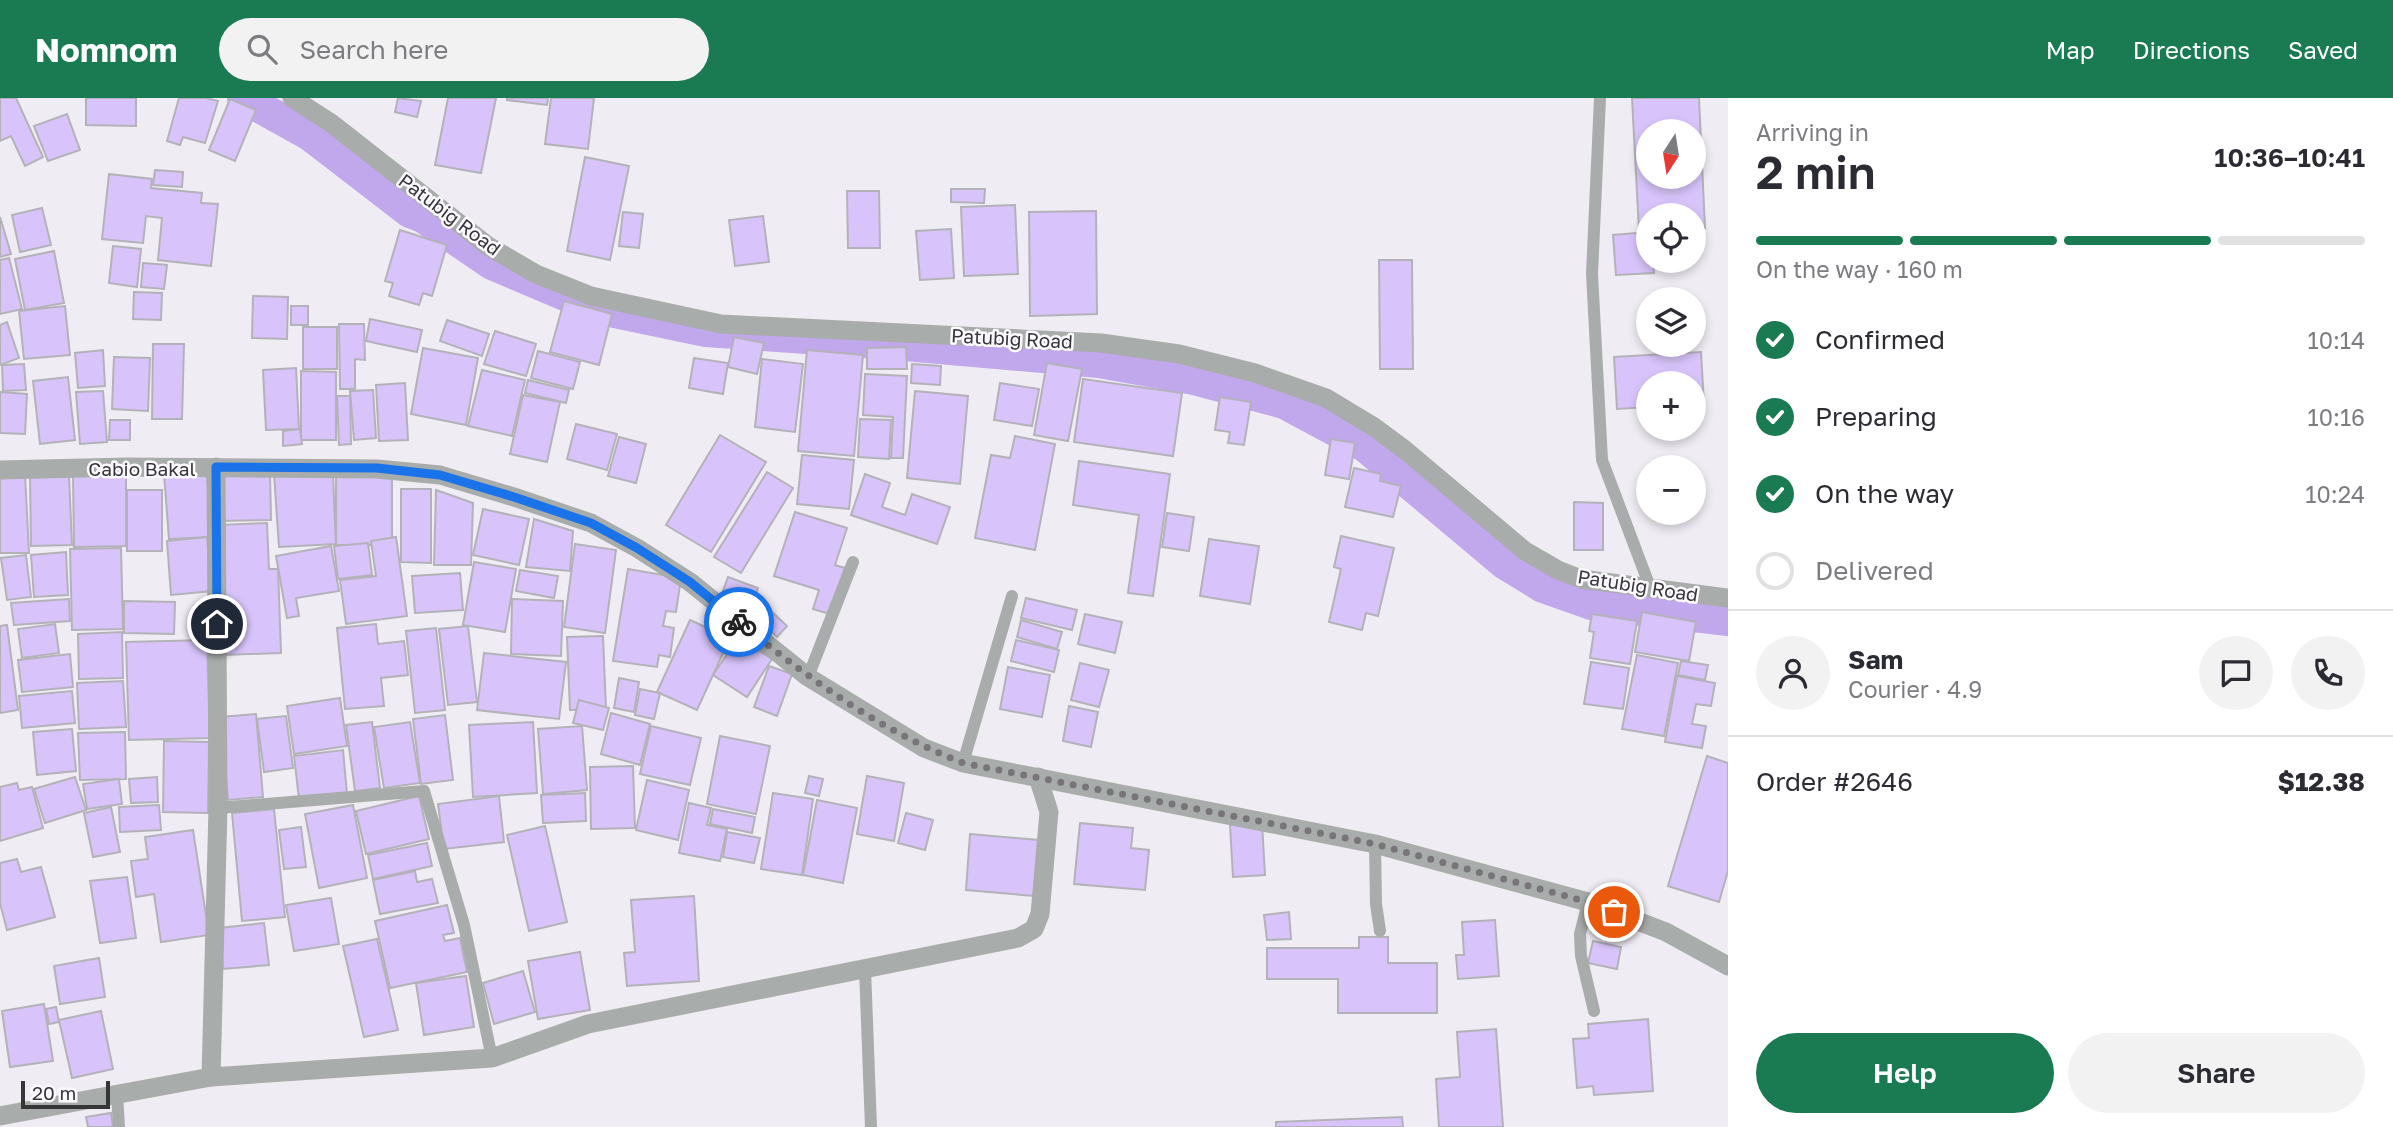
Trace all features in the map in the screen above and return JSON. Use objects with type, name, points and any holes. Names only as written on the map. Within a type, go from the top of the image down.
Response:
[{"type":"street","name":"Patubig Road","points":[[292,98],[331,123],[488,246],[536,274],[591,296],[721,324],[1101,343],[1179,354],[1255,373],[1326,398],[1374,427],[1525,551],[1558,570],[1581,579],[1728,598]]},
{"type":"street","points":[[211,1077],[218,808],[216,467]]},
{"type":"street","name":"Cabio Bakal","points":[[0,470],[377,468],[440,475],[591,523],[637,548],[690,582],[808,677],[924,748],[963,763],[1375,844],[1588,902],[1666,932],[1728,965]]},
{"type":"street","points":[[0,1116],[211,1077],[492,1058],[588,1024],[1018,938],[1034,929],[1040,914],[1049,811],[1038,777]]},
{"type":"lane","points":[[1600,98],[1592,274],[1602,460],[1650,587]]},
{"type":"lane","points":[[808,677],[853,562]]},
{"type":"lane","points":[[963,763],[1012,596]]},
{"type":"lane","points":[[218,808],[424,791],[464,925],[492,1058]]},
{"type":"lane","points":[[1375,844],[1376,904],[1380,931]]},
{"type":"lane","points":[[1588,902],[1580,934],[1581,956],[1594,1011]]},
{"type":"lane","points":[[865,969],[871,1127]]},
{"type":"lane","points":[[117,1094],[120,1127]]},
{"type":"building","points":[[0,98],[16,98],[43,157],[25,166],[11,136],[0,141]]},
{"type":"building","points":[[86,98],[136,98],[136,126],[86,125]]},
{"type":"building","points":[[179,98],[218,101],[205,143],[183,137],[180,145],[167,141]]},
{"type":"building","points":[[398,98],[421,101],[417,117],[395,112]]},
{"type":"building","points":[[448,98],[496,98],[481,173],[435,165]]},
{"type":"building","points":[[507,98],[548,98],[547,105]]},
{"type":"building","points":[[551,98],[594,98],[588,149],[545,144]]},
{"type":"building","points":[[1632,98],[1699,98],[1700,119],[1636,119],[1636,174]]},
{"type":"building","points":[[230,99],[256,110],[235,161],[209,150]]},
{"type":"building","points":[[67,114],[80,150],[48,161],[34,126]]},
{"type":"building","points":[[585,157],[629,166],[610,260],[567,251]]},
{"type":"building","points":[[155,170],[183,172],[182,187],[153,185]]},
{"type":"building","points":[[109,174],[152,179],[151,188],[202,193],[201,203],[218,204],[211,266],[158,260],[162,218],[146,216],[143,243],[102,239]]},
{"type":"building","points":[[951,189],[985,189],[984,203],[951,202]]},
{"type":"building","points":[[1637,189],[1703,189],[1704,203],[1638,203]]},
{"type":"building","points":[[847,191],[879,191],[880,248],[848,248]]},
{"type":"building","points":[[1015,205],[1018,274],[964,276],[961,207]]},
{"type":"building","points":[[42,208],[51,245],[20,252],[12,215]]},
{"type":"building","points":[[1096,211],[1097,314],[1030,316],[1029,212]]},
{"type":"building","points":[[623,212],[643,214],[639,248],[619,246]]},
{"type":"building","points":[[763,216],[769,262],[735,266],[729,220]]},
{"type":"building","points":[[0,217],[11,254],[0,257]]},
{"type":"building","points":[[951,229],[954,278],[920,280],[916,231]]},
{"type":"building","points":[[400,230],[447,245],[432,296],[423,293],[419,305],[389,296],[393,283],[385,281]]},
{"type":"building","points":[[1636,233],[1636,273],[1654,273],[1616,275],[1613,235]]},
{"type":"building","points":[[113,246],[141,249],[137,287],[109,283]]},
{"type":"building","points":[[54,251],[64,303],[25,310],[15,259]]},
{"type":"building","points":[[9,258],[22,309],[0,314],[0,260]]},
{"type":"building","points":[[1379,260],[1412,260],[1413,369],[1380,369]]},
{"type":"building","points":[[143,263],[167,265],[164,289],[141,287]]},
{"type":"building","points":[[134,292],[162,293],[161,320],[133,319]]},
{"type":"building","points":[[253,296],[288,297],[287,339],[252,338]]},
{"type":"building","points":[[564,301],[612,314],[599,365],[550,352]]},
{"type":"building","points":[[65,306],[70,355],[24,359],[19,311]]},
{"type":"building","points":[[291,306],[308,306],[308,325],[291,325]]},
{"type":"building","points":[[370,319],[422,330],[417,352],[366,341]]},
{"type":"building","points":[[447,320],[489,334],[482,356],[440,341]]},
{"type":"building","points":[[7,322],[19,358],[0,365],[0,325]]},
{"type":"building","points":[[339,324],[364,324],[365,360],[355,359],[355,389],[340,389]]},
{"type":"building","points":[[303,327],[337,327],[337,369],[303,369]]},
{"type":"building","points":[[495,331],[536,344],[526,376],[484,364]]},
{"type":"building","points":[[734,337],[764,343],[757,374],[728,367]]},
{"type":"building","points":[[153,344],[184,344],[182,419],[152,419]]},
{"type":"building","points":[[906,347],[907,369],[867,369],[867,348]]},
{"type":"building","points":[[423,348],[478,358],[466,425],[411,414]]},
{"type":"building","points":[[103,350],[105,386],[78,388],[75,353]]},
{"type":"building","points":[[807,350],[863,355],[854,456],[798,451]]},
{"type":"building","points":[[538,351],[580,362],[573,389],[531,378]]},
{"type":"building","points":[[114,357],[150,358],[148,411],[112,409]]},
{"type":"building","points":[[1614,357],[1701,357],[1702,371],[1636,371],[1636,408],[1617,409]]},
{"type":"building","points":[[694,358],[728,363],[723,394],[689,388]]},
{"type":"building","points":[[762,359],[803,364],[795,432],[755,427]]},
{"type":"building","points":[[1047,363],[1082,369],[1068,441],[1034,435]]},
{"type":"building","points":[[24,364],[26,390],[3,391],[2,365]]},
{"type":"building","points":[[912,364],[941,366],[940,385],[911,383]]},
{"type":"building","points":[[296,368],[299,429],[266,430],[263,370]]},
{"type":"building","points":[[482,370],[525,380],[512,436],[468,426]]},
{"type":"building","points":[[301,371],[336,372],[336,440],[301,440]]},
{"type":"building","points":[[865,374],[907,376],[903,458],[891,458],[893,417],[863,415]]},
{"type":"building","points":[[68,377],[75,440],[40,444],[33,381]]},
{"type":"building","points":[[1083,379],[1182,393],[1173,456],[1074,442]]},
{"type":"building","points":[[528,380],[569,390],[566,403],[525,393]]},
{"type":"building","points":[[405,383],[408,440],[379,441],[376,385]]},
{"type":"building","points":[[1000,383],[1039,389],[1032,426],[994,420]]},
{"type":"building","points":[[373,390],[376,438],[354,440],[350,391]]},
{"type":"building","points":[[103,391],[107,442],[80,444],[76,392]]},
{"type":"building","points":[[915,391],[968,396],[960,484],[907,478]]},
{"type":"building","points":[[0,392],[27,394],[25,434],[0,433]]},
{"type":"building","points":[[523,395],[560,402],[547,462],[510,454]]},
{"type":"building","points":[[337,396],[350,396],[351,444],[339,445]]},
{"type":"building","points":[[1220,397],[1251,402],[1244,445],[1228,443],[1230,432],[1215,430]]},
{"type":"building","points":[[860,419],[891,420],[889,459],[858,457]]},
{"type":"building","points":[[110,420],[130,420],[130,440],[109,440]]},
{"type":"building","points":[[576,424],[617,434],[607,470],[567,459]]},
{"type":"building","points":[[300,429],[302,444],[283,446],[283,431]]},
{"type":"building","points":[[720,435],[766,462],[711,552],[666,525]]},
{"type":"building","points":[[1015,436],[1055,444],[1035,550],[975,538],[991,455],[1010,458]]},
{"type":"building","points":[[619,437],[646,444],[636,483],[608,476]]},
{"type":"building","points":[[1331,439],[1355,443],[1349,479],[1325,475]]},
{"type":"building","points":[[802,455],[854,460],[849,509],[797,504]]},
{"type":"building","points":[[1079,461],[1170,474],[1153,596],[1128,593],[1139,515],[1073,505]]},
{"type":"building","points":[[1354,468],[1381,474],[1380,481],[1401,486],[1393,517],[1345,507]]},
{"type":"building","points":[[767,472],[793,488],[741,573],[714,557]]},
{"type":"building","points":[[73,473],[126,474],[126,546],[74,547]]},
{"type":"building","points":[[270,473],[271,520],[221,521],[222,474]]},
{"type":"building","points":[[274,473],[333,476],[336,544],[279,547]]},
{"type":"building","points":[[30,474],[69,476],[72,545],[31,546]]},
{"type":"building","points":[[164,474],[207,476],[211,537],[169,539]]},
{"type":"building","points":[[865,474],[890,483],[882,507],[905,515],[912,494],[950,507],[937,544],[851,515]]},
{"type":"building","points":[[25,475],[29,553],[0,553],[0,476]]},
{"type":"building","points":[[336,475],[392,476],[392,545],[336,545]]},
{"type":"building","points":[[401,489],[431,489],[431,563],[401,562]]},
{"type":"building","points":[[127,490],[162,490],[162,551],[127,551]]},
{"type":"building","points":[[436,490],[473,503],[471,565],[434,565]]},
{"type":"building","points":[[1574,502],[1603,503],[1603,550],[1574,550]]},
{"type":"building","points":[[483,509],[529,519],[519,565],[473,555]]},
{"type":"building","points":[[795,512],[847,528],[835,565],[845,568],[830,614],[813,609],[819,590],[774,576]]},
{"type":"building","points":[[1167,513],[1194,517],[1189,551],[1162,547]]},
{"type":"building","points":[[534,519],[573,531],[570,571],[526,567]]},
{"type":"building","points":[[267,523],[269,569],[278,569],[281,653],[223,655],[218,525]]},
{"type":"building","points":[[1341,536],[1394,548],[1378,616],[1366,613],[1362,630],[1329,622],[1341,569],[1334,567]]},
{"type":"building","points":[[207,537],[212,591],[171,595],[167,541]]},
{"type":"building","points":[[396,537],[407,616],[346,624],[340,580],[376,576],[371,541]]},
{"type":"building","points":[[1209,539],[1259,546],[1250,604],[1200,596]]},
{"type":"building","points":[[368,543],[372,575],[338,579],[334,546]]},
{"type":"building","points":[[575,544],[616,550],[605,633],[564,627]]},
{"type":"building","points":[[331,546],[339,591],[296,598],[299,616],[287,618],[276,556]]},
{"type":"building","points":[[121,548],[123,629],[72,630],[70,549]]},
{"type":"building","points":[[66,552],[68,595],[34,597],[31,555]]},
{"type":"building","points":[[26,555],[31,597],[7,600],[1,558]]},
{"type":"building","points":[[474,562],[516,569],[505,632],[463,625]]},
{"type":"building","points":[[628,569],[681,578],[676,612],[666,611],[663,626],[674,628],[670,657],[659,655],[657,667],[613,661]]},
{"type":"building","points":[[520,570],[558,576],[554,598],[516,591]]},
{"type":"building","points":[[460,573],[463,610],[415,613],[412,576]]},
{"type":"building","points":[[728,577],[758,588],[749,614],[719,602]]},
{"type":"building","points":[[1026,598],[1077,610],[1072,630],[1021,618]]},
{"type":"building","points":[[69,599],[70,621],[14,625],[11,603]]},
{"type":"building","points":[[512,599],[563,601],[561,656],[511,654]]},
{"type":"building","points":[[124,601],[175,602],[174,634],[124,633]]},
{"type":"building","points":[[771,611],[787,626],[777,637],[761,622]]},
{"type":"building","points":[[1642,612],[1696,622],[1689,661],[1635,652]]},
{"type":"building","points":[[1085,614],[1122,622],[1115,653],[1078,644]]},
{"type":"building","points":[[1592,614],[1637,621],[1630,664],[1590,658],[1594,632],[1589,631]]},
{"type":"building","points":[[690,620],[730,638],[697,710],[657,692]]},
{"type":"building","points":[[1021,620],[1062,632],[1057,649],[1017,637]]},
{"type":"building","points":[[55,624],[59,653],[22,658],[18,629]]},
{"type":"building","points":[[376,624],[378,644],[404,641],[408,675],[381,678],[384,706],[345,709],[337,628]]},
{"type":"building","points":[[7,625],[18,710],[0,713],[0,626]]},
{"type":"building","points":[[468,626],[477,702],[448,705],[439,629]]},
{"type":"building","points":[[436,628],[445,710],[415,713],[406,631]]},
{"type":"building","points":[[122,632],[123,678],[79,679],[78,634]]},
{"type":"building","points":[[603,636],[606,709],[570,710],[567,637]]},
{"type":"building","points":[[738,638],[772,659],[747,697],[713,675]]},
{"type":"building","points":[[207,640],[210,738],[129,740],[126,642]]},
{"type":"building","points":[[1016,640],[1059,650],[1054,672],[1011,661]]},
{"type":"building","points":[[484,653],[566,662],[559,719],[477,710]]},
{"type":"building","points":[[70,654],[73,687],[22,692],[18,660]]},
{"type":"building","points":[[1637,655],[1678,663],[1664,736],[1622,729]]},
{"type":"building","points":[[1681,661],[1708,665],[1705,680],[1678,675]]},
{"type":"building","points":[[1591,662],[1629,668],[1623,709],[1584,704]]},
{"type":"building","points":[[1080,663],[1109,670],[1099,707],[1071,700]]},
{"type":"building","points":[[769,666],[792,674],[777,716],[754,707]]},
{"type":"building","points":[[1008,667],[1050,675],[1042,717],[1000,709]]},
{"type":"building","points":[[1677,676],[1715,683],[1711,706],[1696,704],[1692,724],[1706,726],[1702,748],[1665,742]]},
{"type":"building","points":[[619,678],[639,682],[634,712],[614,708]]},
{"type":"building","points":[[123,681],[126,727],[79,729],[77,683]]},
{"type":"building","points":[[640,689],[660,693],[654,719],[635,715]]},
{"type":"building","points":[[72,691],[75,723],[22,728],[19,696]]},
{"type":"building","points":[[340,698],[347,746],[294,754],[287,706]]},
{"type":"building","points":[[579,700],[609,708],[603,730],[573,723]]},
{"type":"building","points":[[1069,706],[1098,712],[1091,747],[1063,741]]},
{"type":"building","points":[[611,713],[650,724],[640,765],[601,754]]},
{"type":"building","points":[[256,714],[263,797],[228,800],[221,717]]},
{"type":"building","points":[[445,715],[453,780],[421,784],[413,719]]},
{"type":"building","points":[[286,716],[293,768],[264,772],[257,719]]},
{"type":"building","points":[[372,722],[380,788],[355,791],[346,725]]},
{"type":"building","points":[[410,722],[420,783],[384,788],[374,727]]},
{"type":"building","points":[[533,722],[537,793],[473,797],[469,725]]},
{"type":"building","points":[[582,726],[587,790],[543,794],[538,729]]},
{"type":"building","points":[[651,726],[701,738],[690,785],[640,774]]},
{"type":"building","points":[[72,729],[76,771],[37,775],[33,732]]},
{"type":"building","points":[[125,732],[126,779],[80,780],[78,733]]},
{"type":"building","points":[[720,736],[770,746],[756,814],[707,804]]},
{"type":"building","points":[[164,741],[209,742],[208,813],[163,812]]},
{"type":"building","points":[[343,750],[347,794],[299,799],[294,756]]},
{"type":"building","points":[[1707,756],[1728,763],[1728,871],[1719,902],[1668,886]]},
{"type":"building","points":[[633,766],[635,828],[591,829],[590,767]]},
{"type":"building","points":[[809,776],[823,779],[819,796],[805,793]]},
{"type":"building","points":[[867,776],[904,783],[894,841],[857,834]]},
{"type":"building","points":[[75,777],[86,810],[45,823],[34,789]]},
{"type":"building","points":[[157,777],[158,802],[131,803],[129,779]]},
{"type":"building","points":[[119,779],[122,804],[87,809],[83,784]]},
{"type":"building","points":[[647,780],[689,790],[678,840],[636,830]]},
{"type":"building","points":[[17,783],[19,790],[32,787],[43,828],[0,841],[0,787]]},
{"type":"building","points":[[585,793],[586,821],[543,823],[541,795]]},
{"type":"building","points":[[773,793],[813,799],[802,875],[761,869]]},
{"type":"building","points":[[419,796],[429,839],[366,854],[356,811]]},
{"type":"building","points":[[499,796],[504,842],[444,849],[438,804]]},
{"type":"building","points":[[817,800],[857,808],[843,883],[803,875]]},
{"type":"building","points":[[689,803],[711,808],[707,825],[727,829],[720,861],[679,853]]},
{"type":"building","points":[[159,805],[161,830],[120,832],[119,807]]},
{"type":"building","points":[[353,805],[367,878],[319,888],[305,814]]},
{"type":"building","points":[[111,807],[120,852],[93,857],[84,813]]},
{"type":"building","points":[[274,809],[285,917],[242,921],[232,813]]},
{"type":"building","points":[[713,809],[755,817],[752,833],[710,824]]},
{"type":"building","points":[[906,813],[933,820],[925,850],[898,843]]},
{"type":"building","points":[[1080,823],[1133,828],[1131,848],[1149,850],[1145,890],[1074,884]]},
{"type":"building","points":[[1262,823],[1265,875],[1233,877],[1230,825]]},
{"type":"building","points":[[545,826],[567,922],[529,931],[507,835]]},
{"type":"building","points":[[301,827],[306,867],[284,869],[279,830]]},
{"type":"building","points":[[193,830],[209,935],[161,942],[154,894],[136,897],[131,861],[148,859],[145,837]]},
{"type":"building","points":[[727,832],[760,838],[754,863],[723,857]]},
{"type":"building","points":[[970,834],[1039,840],[1034,896],[966,890]]},
{"type":"building","points":[[427,843],[432,866],[373,879],[368,855]]},
{"type":"building","points":[[17,859],[21,872],[41,867],[55,917],[7,930],[0,903],[0,863]]},
{"type":"building","points":[[415,871],[417,882],[432,879],[438,903],[380,914],[373,880]]},
{"type":"building","points":[[127,877],[136,938],[100,943],[90,881]]},
{"type":"building","points":[[694,896],[699,981],[627,986],[624,953],[635,952],[631,900]]},
{"type":"building","points":[[331,898],[339,944],[294,951],[286,905]]},
{"type":"building","points":[[447,905],[454,933],[443,935],[445,941],[460,938],[467,972],[390,988],[375,921]]},
{"type":"building","points":[[1289,912],[1291,939],[1267,940],[1264,915]]},
{"type":"building","points":[[1495,920],[1499,976],[1458,979],[1456,955],[1464,955],[1462,922]]},
{"type":"building","points":[[264,923],[269,965],[223,969],[219,928]]},
{"type":"building","points":[[1359,937],[1388,937],[1388,963],[1437,963],[1437,1013],[1338,1013],[1338,979],[1267,979],[1267,948],[1359,948]]},
{"type":"building","points":[[377,939],[398,1030],[364,1037],[343,946]]},
{"type":"building","points":[[1593,941],[1621,947],[1617,969],[1588,963]]},
{"type":"building","points":[[580,952],[590,1010],[538,1019],[528,961]]},
{"type":"building","points":[[99,958],[105,997],[60,1004],[54,966]]},
{"type":"building","points":[[523,971],[535,1012],[494,1024],[483,983]]},
{"type":"building","points":[[466,976],[474,1027],[424,1035],[416,983]]},
{"type":"building","points":[[44,1004],[53,1061],[10,1067],[2,1011]]},
{"type":"building","points":[[56,1007],[59,1022],[49,1024],[46,1009]]},
{"type":"building","points":[[101,1011],[113,1069],[72,1078],[59,1020]]},
{"type":"building","points":[[1648,1019],[1653,1091],[1594,1095],[1593,1086],[1577,1088],[1573,1039],[1589,1038],[1588,1024]]},
{"type":"building","points":[[1496,1029],[1503,1127],[1439,1127],[1436,1079],[1460,1077],[1457,1032]]},
{"type":"building","points":[[111,1113],[113,1127],[88,1127],[86,1117]]},
{"type":"building","points":[[1402,1117],[1403,1127],[1276,1127],[1276,1122]]},
{"type":"waterway","points":[[243,98],[310,135],[410,212],[423,217],[492,264],[596,308],[706,331],[1099,362],[1194,379],[1284,403],[1366,447],[1504,563],[1543,587],[1591,604],[1728,620]]},
{"type":"way so far","points":[[739,622],[808,677],[924,748],[963,763],[1375,844],[1588,902],[1614,912]]},
{"type":"route","points":[[217,624],[216,467],[377,468],[440,475],[591,523],[690,582],[739,622]]}]
